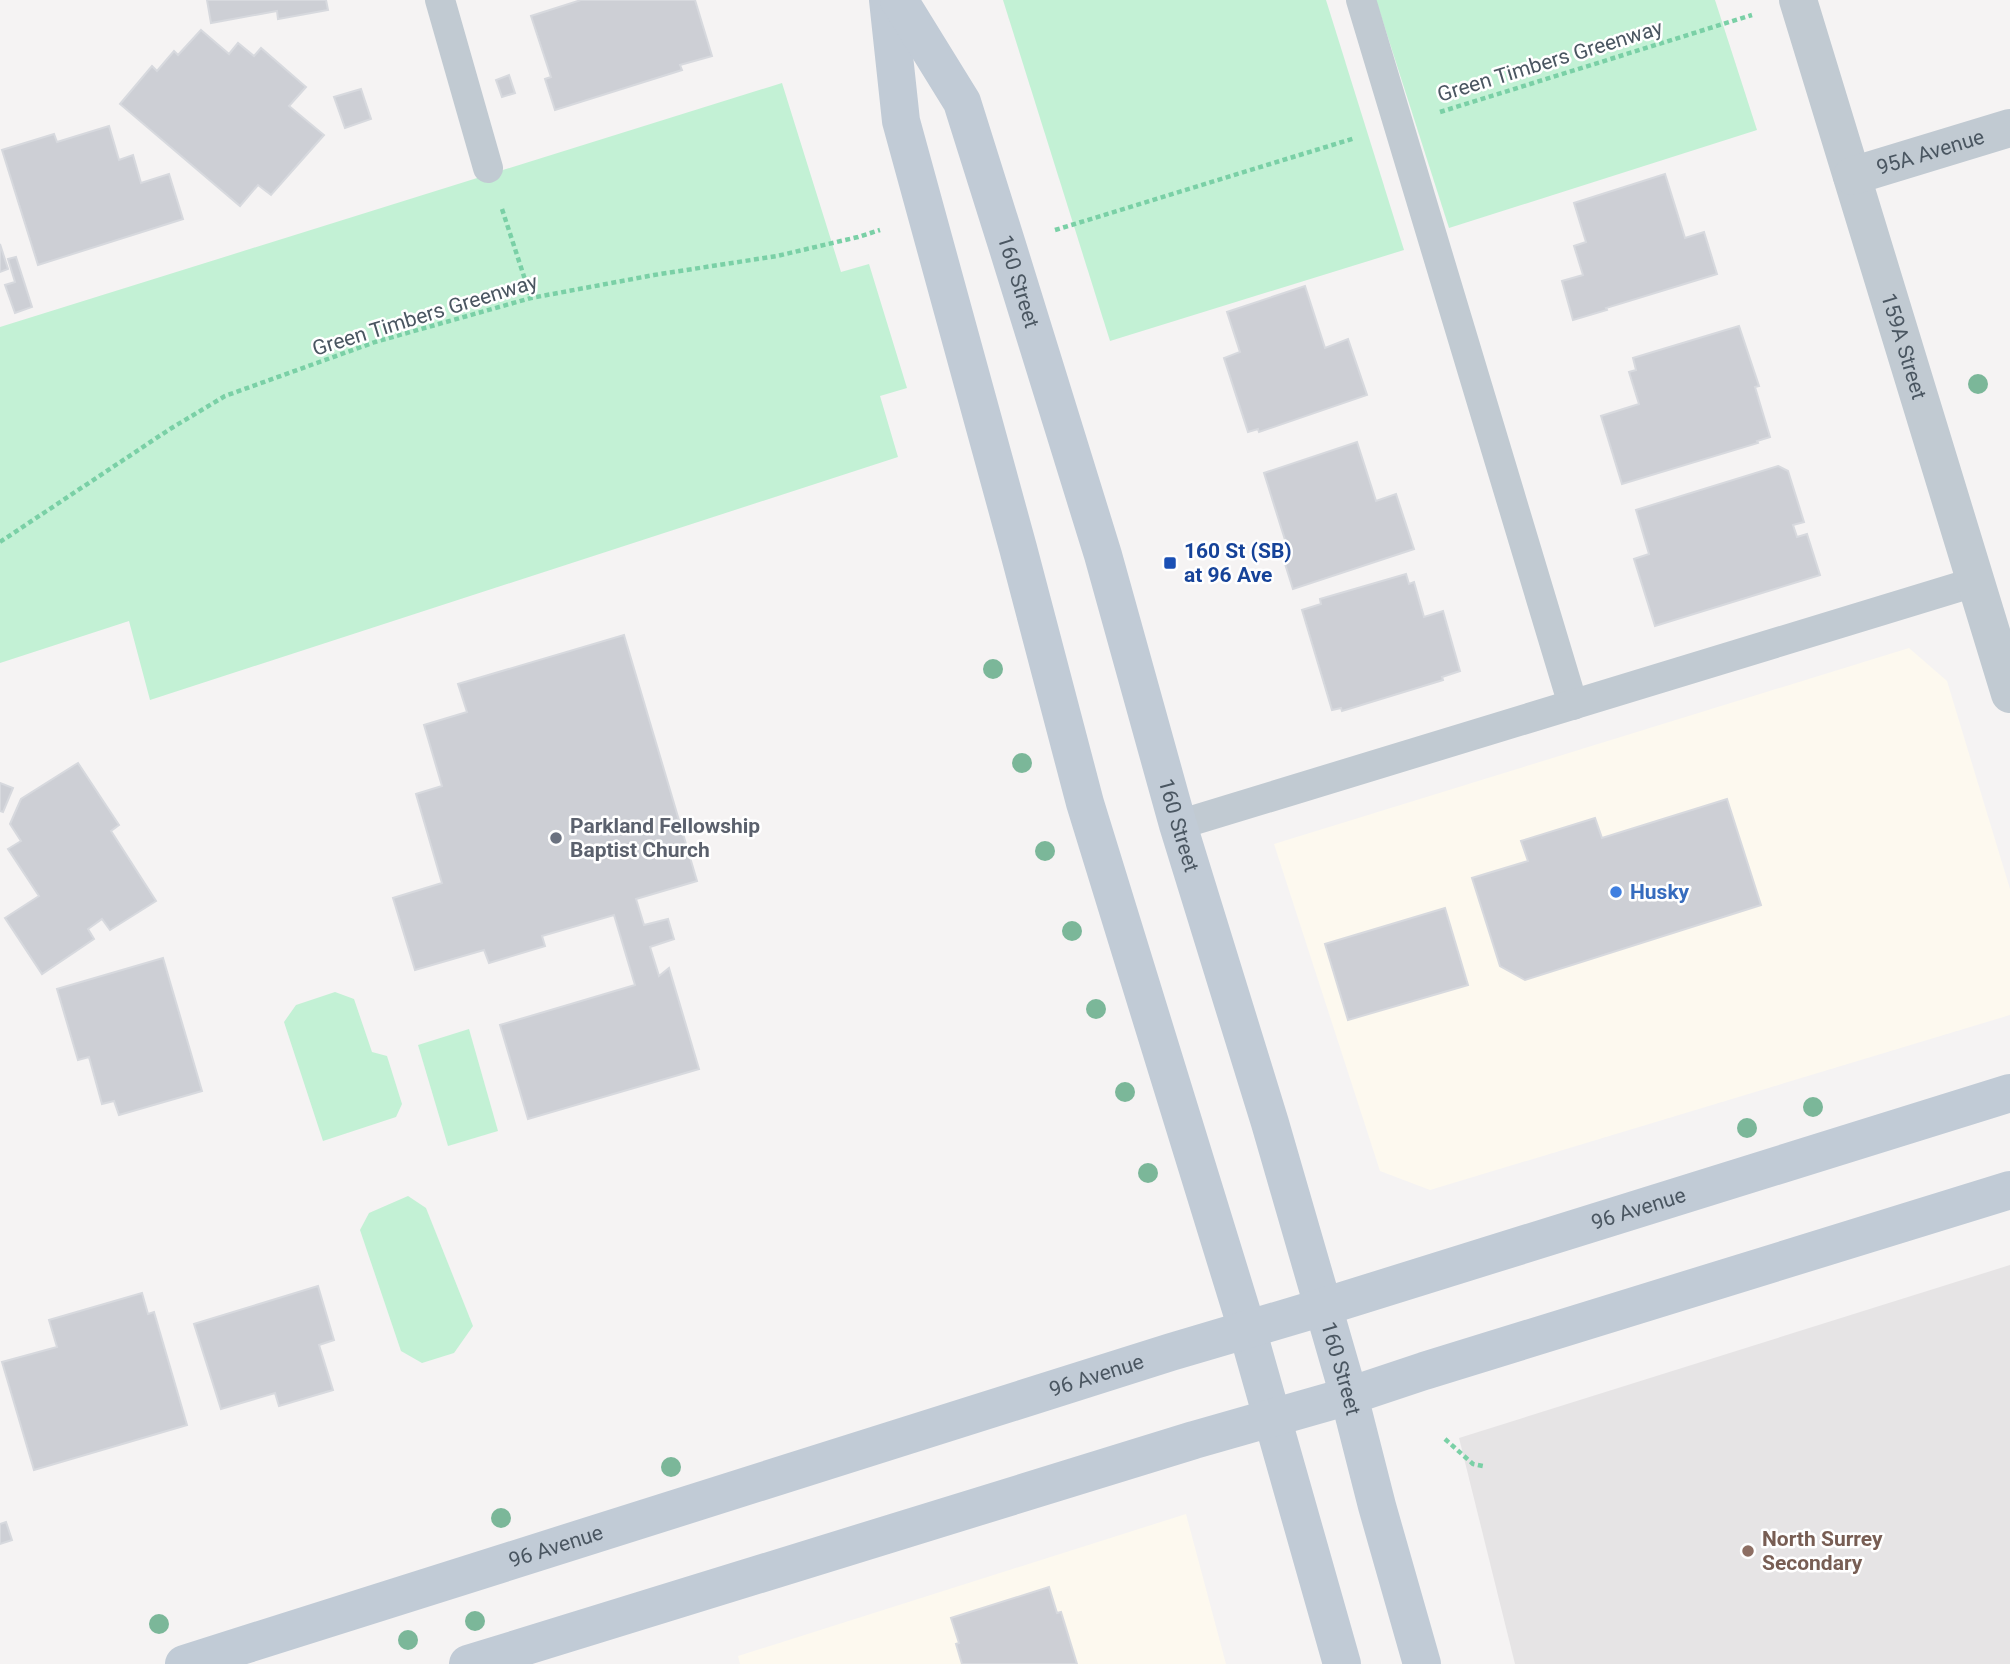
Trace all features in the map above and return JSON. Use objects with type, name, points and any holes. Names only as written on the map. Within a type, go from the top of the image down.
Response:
[{"type":"main road","points":[[888,0],[901,121],[1086,803],[1247,1329],[1342,1664]]},
{"type":"main road","name":"160 Street","points":[[899,0],[962,103],[1103,555],[1178,825],[1270,1124],[1349,1396],[1422,1664]]},
{"type":"main road","name":"96 Avenue","points":[[184,1664],[1247,1329],[2010,1093]]},
{"type":"main road","points":[[468,1664],[1172,1447],[1349,1396],[2010,1190]]},
{"type":"street","name":"159A Street","points":[[1798,0],[2010,694]]},
{"type":"street","name":"95A Avenue","points":[[1852,176],[2010,128]]},
{"type":"lane","points":[[440,0],[488,168]]},
{"type":"lane","points":[[1361,0],[1573,705]]},
{"type":"lane","points":[[1178,825],[1975,582]]},
{"type":"path","name":"Green Timbers Greenway","points":[[1428,116],[1763,11]]},
{"type":"path","points":[[1055,230],[1359,137]]},
{"type":"path","points":[[488,168],[531,298]]},
{"type":"path","name":"Green Timbers Greenway","points":[[0,542],[170,429],[225,396],[375,342],[531,298],[777,256],[858,237],[889,226]]},
{"type":"path","points":[[1445,1439],[1473,1464],[1483,1466]]},
{"type":"shaded area","points":[[1909,648],[1947,681],[2010,889],[2010,1015],[1430,1190],[1380,1171],[1274,844]]},
{"type":"shaded area","name":"North Surrey Secondary","points":[[2010,1265],[2010,1664],[1515,1664],[1459,1438]]},
{"type":"shaded area","points":[[1186,1514],[1226,1664],[740,1664],[738,1656]]},
{"type":"green space","points":[[1003,0],[1326,0],[1404,250],[1110,341]]},
{"type":"green space","points":[[1376,0],[1715,0],[1757,130],[1449,228]]},
{"type":"green space","points":[[782,83],[841,272],[869,264],[907,388],[880,396],[898,457],[150,700],[129,621],[0,663],[0,327]]},
{"type":"green space","points":[[335,992],[354,999],[372,1052],[387,1056],[402,1104],[396,1117],[323,1141],[284,1022],[296,1005]]},
{"type":"green space","points":[[469,1029],[498,1131],[448,1146],[418,1045]]},
{"type":"green space","points":[[408,1196],[426,1208],[473,1326],[454,1353],[422,1363],[401,1351],[360,1230],[369,1213]]},
{"type":"building","points":[[207,0],[326,0],[328,10],[278,19],[277,11],[211,23]]},
{"type":"building","points":[[581,0],[695,0],[712,56],[680,65],[682,70],[555,110],[545,79],[551,77],[531,16]]},
{"type":"building","points":[[201,30],[229,54],[238,43],[254,56],[261,48],[306,87],[289,106],[324,135],[271,195],[258,185],[240,206],[120,104],[152,66],[157,71],[174,51],[178,55]]},
{"type":"building","points":[[509,75],[515,93],[502,97],[496,80]]},
{"type":"building","points":[[361,89],[371,119],[345,128],[334,97]]},
{"type":"building","points":[[109,126],[119,160],[133,155],[141,183],[169,174],[183,219],[38,265],[2,150],[54,134],[57,142]]},
{"type":"building","points":[[1665,174],[1685,238],[1704,232],[1717,274],[1573,320],[1562,281],[1583,275],[1574,246],[1586,242],[1574,203]]},
{"type":"building","points":[[0,244],[8,269],[0,272]]},
{"type":"building","points":[[16,257],[32,307],[15,313],[5,285],[15,282],[8,259]]},
{"type":"building","points":[[1305,286],[1325,348],[1348,339],[1367,395],[1259,432],[1258,429],[1248,432],[1224,358],[1240,352],[1227,312]]},
{"type":"building","points":[[1739,326],[1759,386],[1755,387],[1770,437],[1622,484],[1601,416],[1639,404],[1629,372],[1636,370],[1633,358]]},
{"type":"building","points":[[1357,442],[1376,501],[1396,494],[1414,549],[1293,589],[1279,545],[1286,543],[1264,473]]},
{"type":"building","points":[[1778,466],[1788,471],[1804,522],[1793,525],[1797,537],[1807,534],[1820,575],[1655,626],[1634,559],[1649,554],[1636,510]]},
{"type":"building","points":[[1406,574],[1409,584],[1414,582],[1424,617],[1443,611],[1460,671],[1442,677],[1443,680],[1342,711],[1341,708],[1332,710],[1302,610],[1321,604],[1320,599]]},
{"type":"building","name":"Parkland Fellowship Baptist Church","points":[[624,635],[697,881],[636,899],[644,925],[668,919],[674,939],[650,947],[659,976],[669,968],[699,1069],[528,1119],[500,1025],[635,985],[614,915],[542,936],[545,946],[489,963],[484,950],[415,970],[393,898],[442,883],[416,794],[442,786],[424,725],[467,712],[458,684]]},
{"type":"building","points":[[78,763],[119,825],[111,831],[156,901],[110,930],[102,919],[88,929],[94,939],[42,974],[5,918],[39,896],[8,849],[21,841],[10,824],[21,799]]},
{"type":"building","points":[[0,783],[13,788],[3,812],[0,811]]},
{"type":"building","name":"Husky","points":[[1727,799],[1761,905],[1525,980],[1500,966],[1472,878],[1528,861],[1521,841],[1595,818],[1602,838]]},
{"type":"building","points":[[1445,908],[1468,985],[1348,1020],[1325,944]]},
{"type":"building","points":[[163,958],[202,1091],[119,1115],[114,1101],[102,1104],[89,1057],[78,1060],[57,989]]},
{"type":"building","points":[[318,1286],[334,1340],[319,1345],[333,1390],[279,1406],[275,1393],[221,1409],[194,1324]]},
{"type":"building","points":[[142,1293],[148,1314],[154,1312],[187,1425],[34,1470],[2,1362],[57,1347],[49,1320]]},
{"type":"building","points":[[6,1522],[12,1540],[0,1544],[0,1524]]},
{"type":"building","points":[[1049,1587],[1057,1613],[1061,1612],[1077,1664],[962,1664],[951,1618]]},
{"type":"place","name":"160 St (SB) at 96 Ave","points":[[1170,563]]},
{"type":"place","name":"Parkland Fellowship Baptist Church","points":[[556,838]]},
{"type":"place","name":"Husky","points":[[1616,892]]},
{"type":"place","name":"North Surrey Secondary","points":[[1748,1551]]}]
